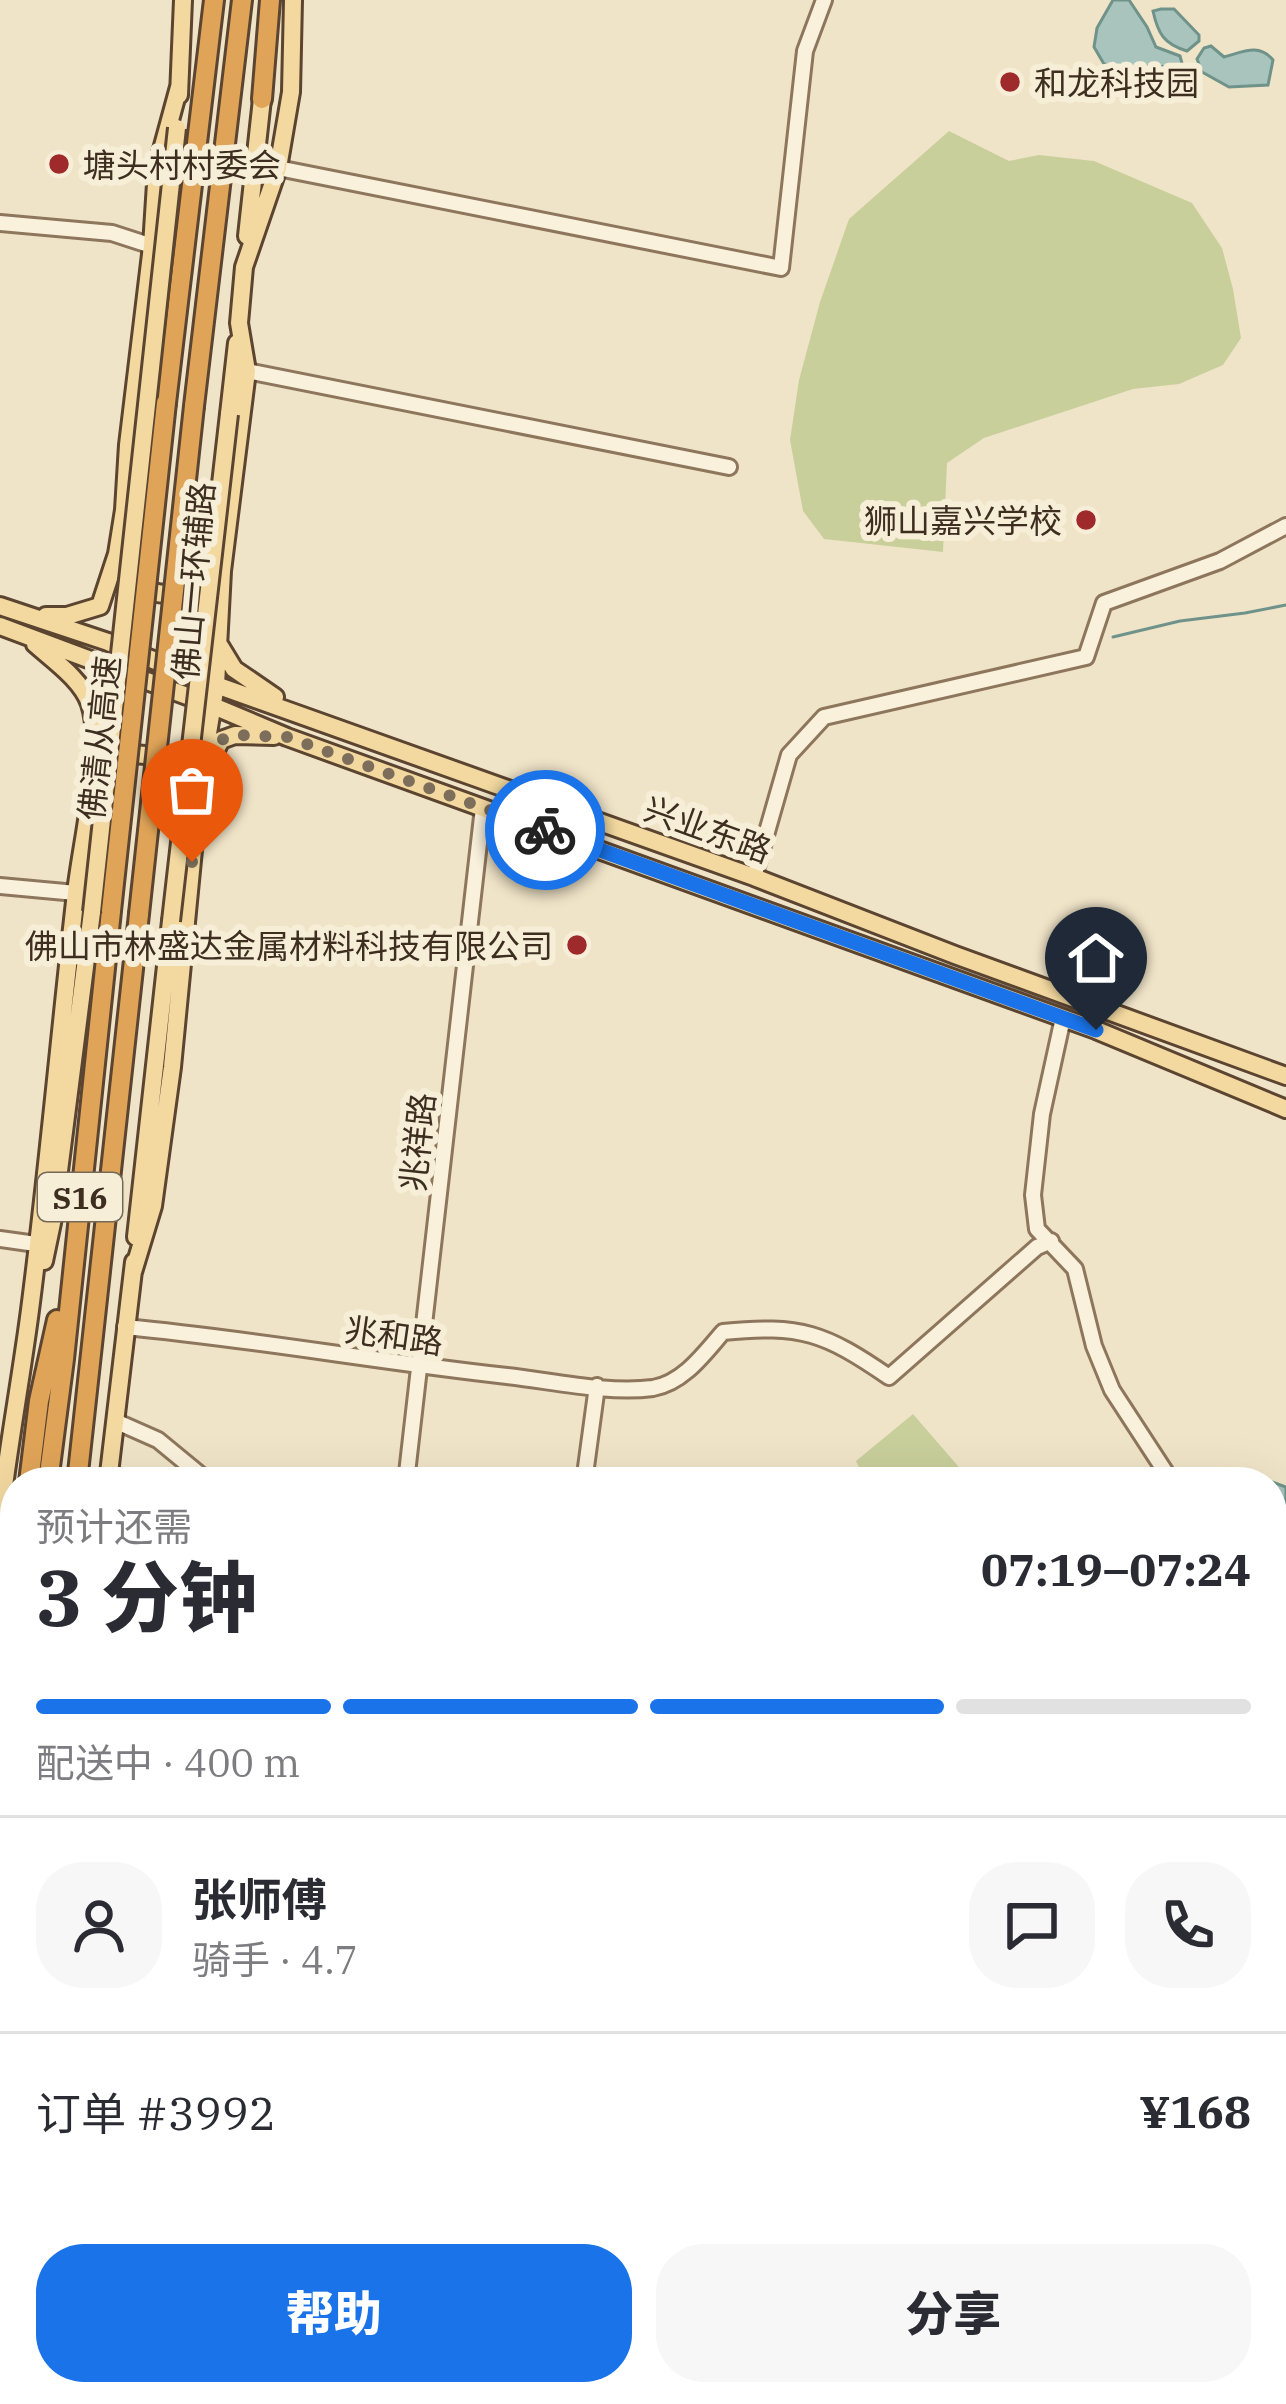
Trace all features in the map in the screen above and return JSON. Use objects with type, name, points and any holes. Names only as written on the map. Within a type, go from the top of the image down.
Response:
[{"type":"highway","name":"佛清从高速","points":[[50,1467],[76,1233],[101,911],[214,0]]},
{"type":"highway","name":"佛清从高速","points":[[79,1467],[242,0]]},
{"type":"highway","points":[[262,99],[270,0]]},
{"type":"highway","points":[[31,1467],[39,1401],[76,1233]]},
{"type":"main road","points":[[167,0],[182,21]]},
{"type":"main road","points":[[30,1308],[53,1218],[101,911],[177,128],[183,0]]},
{"type":"main road","name":"佛山一环辅路","points":[[110,1467],[244,266],[278,168],[291,92],[293,0]]},
{"type":"main road","points":[[27,616],[67,616],[100,606],[117,554],[157,168],[179,87]]},
{"type":"main road","points":[[244,266],[262,99]]},
{"type":"main road","name":"佛山一环辅路","points":[[133,1272],[153,1206],[172,1067],[199,788],[217,685],[222,572],[247,371],[239,323]]},
{"type":"main road","points":[[117,554],[132,580],[153,591],[189,591],[222,572]]},
{"type":"main road","name":"兴业东路","points":[[0,606],[754,877],[1286,1076]]},
{"type":"main road","name":"兴业东路","points":[[0,626],[287,737],[1096,1030],[1286,1109]]},
{"type":"main road","points":[[7,1467],[30,1308],[94,727],[90,702],[79,686],[26,635]]},
{"type":"main road","points":[[220,646],[248,681],[308,717]]},
{"type":"main road","points":[[199,788],[221,740],[248,734],[287,737]]},
{"type":"main road","points":[[93,768],[115,754],[168,757],[180,763],[199,788]]},
{"type":"main road","points":[[1096,1030],[1286,1099]]},
{"type":"street","points":[[278,168],[781,268],[805,51],[824,0]]},
{"type":"street","points":[[0,223],[112,233],[152,246]]},
{"type":"street","points":[[247,371],[729,467]]},
{"type":"street","points":[[754,877],[790,754],[824,717],[1087,657],[1104,603],[1220,561],[1286,526]]},
{"type":"street","name":"兆祥路","points":[[408,1467],[483,808]]},
{"type":"street","points":[[0,886],[76,892]]},
{"type":"street","points":[[1063,1018],[1042,1114],[1033,1195],[1037,1229],[1075,1269],[1094,1346],[1112,1390],[1162,1467]]},
{"type":"street","points":[[0,1239],[36,1244]]},
{"type":"street","name":"兆和路","points":[[125,1327],[419,1366],[657,1388],[692,1368],[723,1332],[767,1328],[818,1335],[889,1377],[1037,1247],[1051,1241]]},
{"type":"street","points":[[586,1467],[597,1386]]},
{"type":"street","points":[[115,1421],[158,1440],[191,1467]]},
{"type":"green space","points":[[949,131],[1009,161],[1039,155],[1094,161],[1192,203],[1222,248],[1241,338],[1223,365],[1179,384],[1133,389],[984,438],[947,463],[943,552],[824,539],[803,511],[790,440],[799,380],[820,302],[849,219]]},
{"type":"green space","points":[[913,1414],[959,1467],[859,1467],[856,1461]]},
{"type":"water","points":[[1113,0],[1129,0],[1156,47],[1180,56],[1183,67],[1146,66],[1125,72],[1104,64],[1094,47],[1097,28]]},
{"type":"water","points":[[1174,9],[1199,35],[1199,41],[1187,51],[1167,41],[1153,11]]},
{"type":"water","points":[[1211,46],[1224,57],[1250,50],[1268,55],[1273,60],[1268,85],[1229,87],[1202,72],[1197,59]]},
{"type":"waterway","points":[[1113,637],[1286,605]]},
{"type":"way so far","points":[[192,862],[199,788],[212,753],[221,740],[235,735],[287,737],[545,830]]},
{"type":"place","name":"和龙科技园","points":[[1010,82]]},
{"type":"place","name":"塘头村村委会","points":[[59,164]]},
{"type":"place","name":"狮山嘉兴学校","points":[[1086,520]]},
{"type":"place","name":"佛山市林盛达金属材料科技有限公司","points":[[577,945]]},
{"type":"route","points":[[545,830],[1096,1030]]}]
